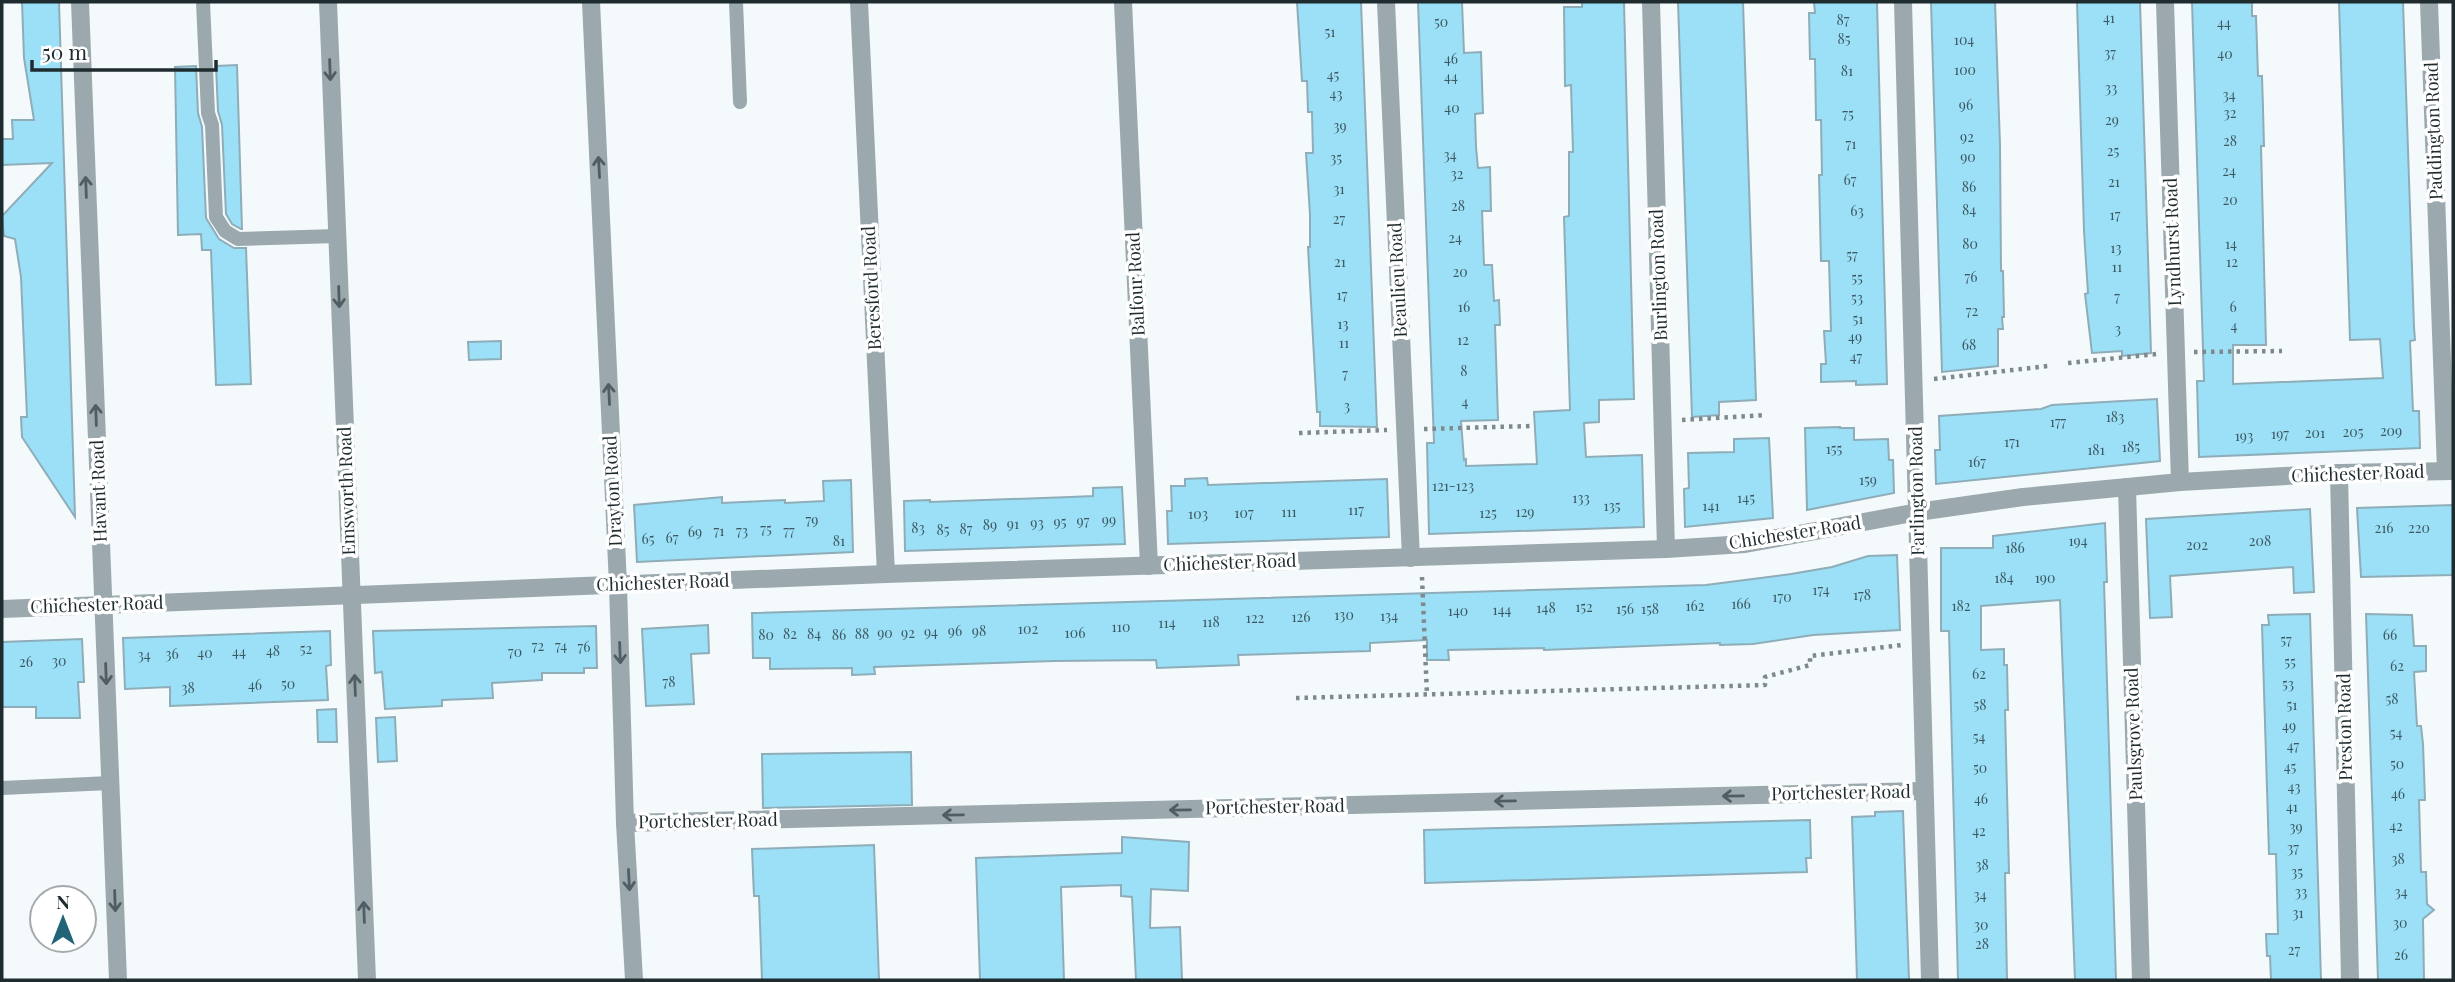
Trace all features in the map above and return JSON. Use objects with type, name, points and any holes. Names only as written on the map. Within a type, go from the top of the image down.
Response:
[{"type":"street","name":"Havant Road","points":[[80,2],[118,980]]},
{"type":"street","name":"Emsworth Road","points":[[328,2],[367,980]]},
{"type":"street","name":"Drayton Road","points":[[591,2],[618,585],[625,824],[634,980]]},
{"type":"street","name":"Beresford Road","points":[[859,2],[886,574]]},
{"type":"street","name":"Balfour Road","points":[[1123,2],[1149,566]]},
{"type":"street","name":"Beaulieu Road","points":[[1386,2],[1416,558]]},
{"type":"street","name":"Burlington Road","points":[[1651,2],[1666,549]]},
{"type":"street","name":"Farlington Road","points":[[1903,2],[1930,980]]},
{"type":"street","name":"Lyndhurst Road","points":[[2165,2],[2180,482]]},
{"type":"street","name":"Paddington Road","points":[[2429,2],[2449,471]]},
{"type":"street","name":"Chichester Road","points":[[2,609],[886,574],[1666,549],[1745,544],[1918,512],[2023,497],[2180,482],[2339,473],[2449,471]]},
{"type":"street","name":"Preston Road","points":[[2339,473],[2350,980]]},
{"type":"street","name":"Paulsgrove Road","points":[[2127,487],[2141,980]]},
{"type":"street","name":"Portchester Road","points":[[625,824],[1923,791]]},
{"type":"lane","points":[[203,2],[216,217],[225,231],[238,239],[337,236]]},
{"type":"lane","points":[[736,2],[740,102]]},
{"type":"lane","points":[[2,788],[110,783]]},
{"type":"path","points":[[2068,363],[2176,352],[2283,351]]},
{"type":"path","points":[[1914,382],[2048,366]]},
{"type":"path","points":[[1662,422],[1765,415]]},
{"type":"path","points":[[1416,558],[1427,695]]},
{"type":"path","points":[[1296,698],[1765,685],[1765,677],[1810,665],[1810,656],[1921,643]]},
{"type":"building","points":[[22,2],[59,2],[75,517],[22,437],[21,417],[27,417],[21,277],[15,239],[4,236],[2,216],[52,163],[2,165],[2,139],[13,139],[12,120],[34,120],[24,58]]},
{"type":"building","points":[[1297,2],[1361,2],[1377,427],[1320,426],[1320,412],[1317,412],[1306,153],[1313,153],[1312,112],[1308,112],[1307,81],[1302,81]]},
{"type":"building","points":[[1418,2],[1462,2],[1464,53],[1481,52],[1483,113],[1475,114],[1476,147],[1478,168],[1490,167],[1491,211],[1482,211],[1484,265],[1492,265],[1494,301],[1499,300],[1500,325],[1495,325],[1498,420],[1461,421],[1466,466],[1537,464],[1534,412],[1570,410],[1564,217],[1569,216],[1569,152],[1573,152],[1571,85],[1565,86],[1564,7],[1582,7],[1582,2],[1624,2],[1634,399],[1599,400],[1599,422],[1584,423],[1586,457],[1642,455],[1644,527],[1429,534],[1427,443],[1434,443]]},
{"type":"building","points":[[1678,2],[1743,2],[1756,400],[1719,402],[1719,415],[1692,417]]},
{"type":"building","points":[[1814,2],[1877,2],[1887,384],[1821,382],[1821,364],[1826,364],[1824,331],[1831,331],[1829,261],[1821,261],[1821,120],[1816,120],[1815,59],[1810,59],[1809,13],[1815,13]]},
{"type":"building","points":[[1931,2],[1995,2],[2000,145],[2004,317],[2003,329],[1998,329],[1998,366],[1942,372]]},
{"type":"building","points":[[2077,2],[2140,2],[2151,353],[2122,356],[2122,351],[2092,353],[2085,294],[2088,293]]},
{"type":"building","points":[[2192,2],[2252,2],[2252,16],[2256,16],[2258,76],[2262,76],[2263,108],[2264,146],[2261,146],[2266,345],[2233,345],[2233,384],[2383,378],[2380,339],[2350,340],[2339,2],[2403,2],[2415,340],[2410,341],[2413,411],[2419,411],[2420,448],[2199,457],[2197,381],[2204,381]]},
{"type":"building","points":[[237,65],[242,229],[232,224],[226,214],[216,66]]},
{"type":"building","points":[[196,66],[206,218],[219,239],[234,248],[246,248],[251,384],[216,385],[211,250],[202,250],[201,234],[178,235],[175,67]]},
{"type":"building","points":[[501,341],[501,359],[469,360],[468,342]]},
{"type":"building","points":[[2157,399],[2160,461],[1936,484],[1935,450],[1940,450],[1939,416],[2041,409],[2052,405]]},
{"type":"building","points":[[1805,428],[1854,428],[1854,440],[1888,439],[1889,460],[1893,460],[1894,493],[1807,510]]},
{"type":"building","points":[[1769,438],[1773,518],[1685,527],[1684,489],[1689,488],[1688,453],[1734,452],[1734,439]]},
{"type":"building","points":[[1207,478],[1208,485],[1387,479],[1389,537],[1168,544],[1167,511],[1172,511],[1171,486],[1185,486],[1185,479]]},
{"type":"building","points":[[851,480],[853,552],[637,562],[634,505],[722,497],[722,503],[824,501],[823,481]]},
{"type":"building","points":[[1122,487],[1125,544],[905,551],[904,501],[1093,496],[1093,488]]},
{"type":"building","points":[[2453,505],[2453,575],[2361,577],[2357,508]]},
{"type":"building","points":[[2310,509],[2314,592],[2294,593],[2293,567],[2170,576],[2172,617],[2150,618],[2146,519]]},
{"type":"building","points":[[2105,523],[2107,582],[2104,582],[2116,980],[2075,980],[2060,600],[1981,606],[1981,650],[2004,649],[2004,665],[2007,665],[2007,980],[1958,980],[1949,631],[1941,631],[1941,548],[1993,548],[1993,536]]},
{"type":"building","points":[[1897,555],[1900,630],[1813,635],[1753,644],[1448,650],[1449,660],[1427,660],[1427,640],[1370,643],[1370,651],[1238,655],[1239,665],[1157,668],[1156,660],[1054,661],[874,667],[875,674],[852,675],[852,668],[770,669],[770,658],[753,658],[752,613],[1706,585],[1832,567],[1868,556]]},
{"type":"building","points":[[2310,614],[2321,980],[2271,980],[2266,934],[2278,934],[2276,854],[2269,854],[2262,625],[2269,625],[2268,615]]},
{"type":"building","points":[[2366,614],[2412,615],[2414,646],[2426,646],[2426,671],[2414,672],[2417,726],[2421,726],[2423,744],[2425,800],[2419,800],[2421,872],[2426,872],[2427,904],[2434,910],[2423,919],[2424,980],[2378,980]]},
{"type":"building","points":[[708,625],[709,653],[691,654],[694,704],[646,706],[642,629]]},
{"type":"building","points":[[596,626],[597,668],[584,668],[584,673],[542,673],[542,680],[492,683],[493,698],[442,700],[442,706],[385,709],[382,672],[375,673],[373,631]]},
{"type":"building","points":[[330,631],[331,665],[326,666],[328,700],[170,706],[170,687],[125,689],[123,638]]},
{"type":"building","points":[[82,639],[84,682],[78,682],[80,718],[36,718],[36,707],[2,707],[2,642]]},
{"type":"building","points":[[336,709],[337,742],[318,742],[317,710]]},
{"type":"building","points":[[395,717],[397,761],[378,762],[376,718]]},
{"type":"building","points":[[911,752],[912,805],[763,808],[762,754]]},
{"type":"building","points":[[1903,811],[1909,980],[1857,980],[1852,817],[1875,816],[1875,812]]},
{"type":"building","points":[[1810,820],[1811,858],[1806,858],[1807,872],[1425,883],[1424,830]]},
{"type":"building","points":[[1122,837],[1189,842],[1188,891],[1151,889],[1150,928],[1180,927],[1182,980],[1136,980],[1132,897],[1121,896],[1121,885],[1061,887],[1064,980],[980,980],[976,858],[1122,853]]},
{"type":"building","points":[[874,845],[879,980],[762,980],[759,896],[754,896],[752,849]]}]
